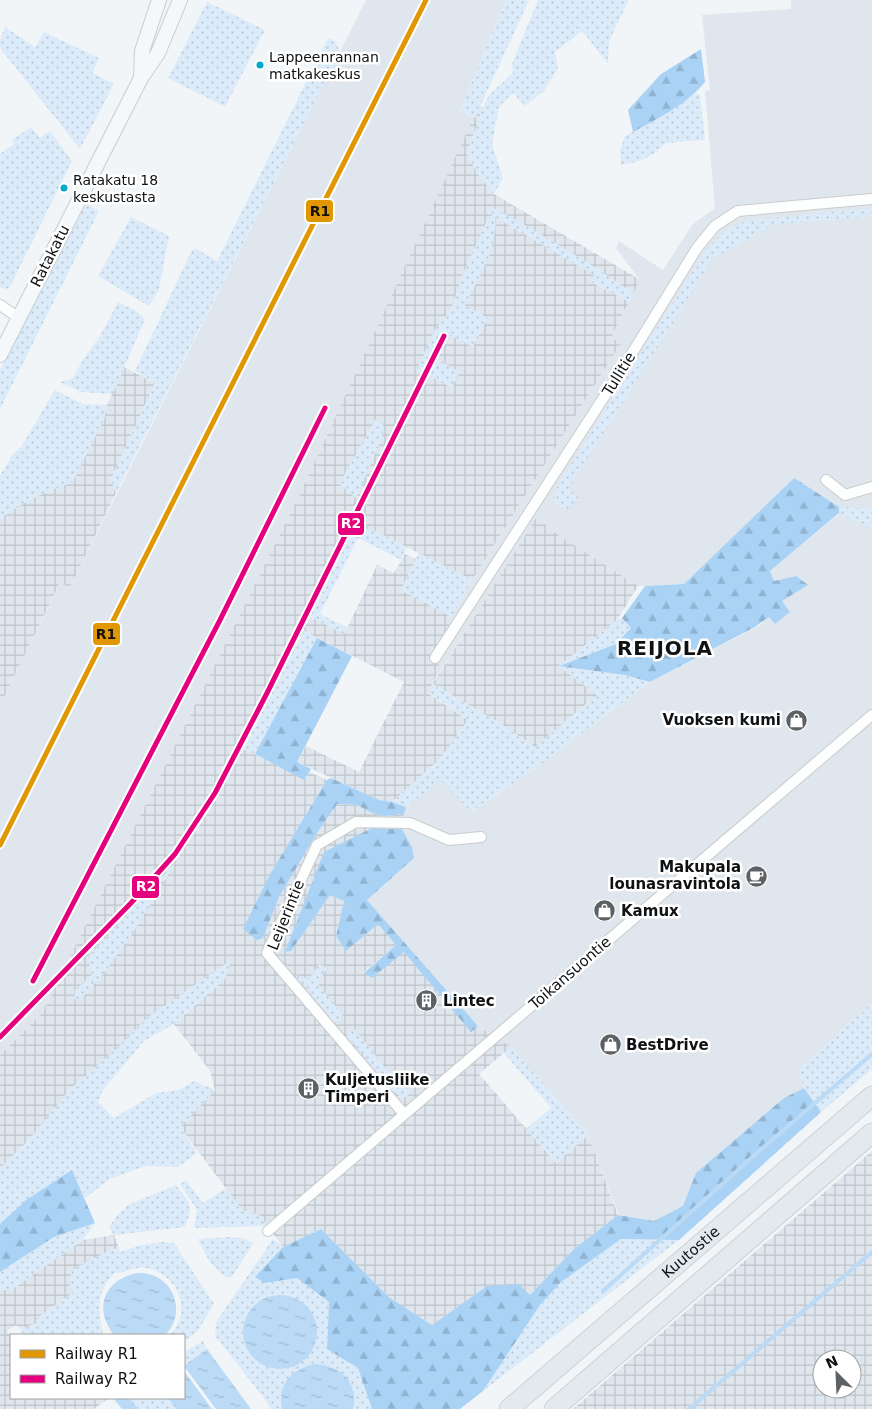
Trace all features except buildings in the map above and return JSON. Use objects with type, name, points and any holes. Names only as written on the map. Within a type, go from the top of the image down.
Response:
[{"type":"highway","name":"Kuutostie","points":[[509,1409],[872,1096]]},
{"type":"highway","name":"Kuutostie","points":[[554,1409],[872,1133]]},
{"type":"main road","name":"Ratakatu","points":[[141,78],[142,51],[159,0]]},
{"type":"main road","name":"Ratakatu","points":[[0,354],[141,78],[158,53],[180,0]]},
{"type":"street","name":"Tullitie","points":[[435,658],[621,371],[697,248],[715,226],[738,211],[872,200]]},
{"type":"street","points":[[0,305],[19,318]]},
{"type":"street","points":[[826,480],[845,495],[872,487]]},
{"type":"street","name":"Toikansuontie","points":[[268,1230],[872,715]]},
{"type":"street","name":"Leijerintie","points":[[404,1114],[268,953],[317,845],[356,822],[410,823],[449,840],[481,837]]},
{"type":"shaded area","points":[[366,0],[506,0],[460,111],[475,118],[300,494],[42,1013],[0,1055],[0,705],[61,582],[70,587]]},
{"type":"shaded area","points":[[506,0],[529,0],[475,118],[460,111]]},
{"type":"shaded area","points":[[538,0],[629,0],[609,41],[608,64],[582,31],[555,52],[558,68],[544,91],[525,106],[513,93],[499,107],[492,144],[503,178],[494,194],[478,174],[467,154],[489,95],[513,73],[512,64]]},
{"type":"shaded area","points":[[791,0],[872,0],[872,1003],[799,1069],[804,1088],[784,1098],[696,1173],[684,1206],[654,1221],[619,1215],[588,1135],[511,1047],[478,1026],[367,900],[414,858],[412,847],[402,829],[406,807],[441,779],[472,812],[544,762],[650,682],[759,626],[769,617],[775,624],[790,612],[782,601],[796,576],[774,581],[770,571],[839,514],[794,478],[684,584],[645,586],[638,586],[536,519],[432,684],[452,617],[472,580],[620,344],[611,338],[624,310],[630,302],[639,279],[616,248],[619,241],[663,270],[692,225],[715,208],[705,91],[710,90],[702,15],[791,9]]},
{"type":"shaded area","points":[[207,2],[265,30],[225,107],[168,78]]},
{"type":"shaded area","points":[[5,27],[35,47],[44,32],[99,58],[92,73],[114,84],[80,149],[0,48],[0,40]]},
{"type":"shaded area","points":[[328,38],[335,41],[340,52],[116,493],[111,479],[155,383],[135,371],[191,252],[195,248],[217,261]]},
{"type":"shaded area","points":[[696,93],[700,95],[705,140],[666,143],[646,158],[621,165],[620,150],[625,136],[669,112]]},
{"type":"shaded area","points":[[479,106],[483,107],[467,154],[478,174],[494,194],[639,279],[634,294],[596,268],[526,226],[492,208],[488,213],[595,275],[591,282],[630,302],[624,310],[611,338],[621,343],[472,580],[357,522],[310,617],[345,633],[377,565],[394,573],[405,554],[416,559],[401,590],[452,617],[434,682],[536,518],[557,534],[638,586],[617,620],[559,666],[597,695],[535,747],[501,724],[433,684],[429,694],[468,720],[440,759],[392,802],[379,800],[297,762],[306,746],[359,772],[404,682],[304,631],[242,748],[305,779],[309,772],[327,780],[270,874],[243,929],[263,938],[279,897],[317,833],[337,804],[357,805],[372,813],[385,816],[404,814],[402,829],[372,828],[285,952],[291,951],[330,895],[344,901],[336,936],[346,951],[378,924],[396,945],[364,972],[372,978],[404,951],[471,1031],[478,1026],[511,1047],[479,1074],[556,1163],[588,1135],[618,1215],[574,1249],[530,1295],[487,1286],[432,1325],[390,1298],[321,1229],[283,1247],[260,1216],[242,1210],[180,1127],[215,1090],[210,1071],[174,1024],[225,979],[148,1017],[0,1168],[0,1055],[42,1013],[300,494]]},
{"type":"shaded area","points":[[31,127],[40,138],[50,131],[72,161],[11,285],[7,289],[1,288],[0,154],[14,144],[12,140]]},
{"type":"shaded area","points":[[87,204],[99,211],[0,409],[0,370],[75,221]]},
{"type":"shaded area","points":[[492,207],[564,248],[634,294],[630,302],[591,282],[594,275],[495,217],[494,239],[491,251],[465,305],[488,318],[473,347],[450,335],[437,359],[460,372],[452,388],[429,376],[416,372],[434,331],[451,309],[462,276],[488,218],[494,216],[488,213]]},
{"type":"shaded area","points":[[872,208],[872,216],[770,226],[712,259],[568,489],[579,497],[567,510],[554,503],[557,487],[704,253],[718,238],[727,230],[746,221]]},
{"type":"shaded area","points":[[131,217],[169,236],[159,290],[149,306],[98,276]]},
{"type":"shaded area","points":[[118,302],[135,310],[145,319],[113,394],[81,392],[60,382],[73,378],[84,358],[100,336]]},
{"type":"shaded area","points":[[124,367],[155,383],[111,479],[116,493],[70,587],[60,583],[0,705],[0,519],[22,503],[57,487],[72,483],[104,419],[107,405]]},
{"type":"shaded area","points":[[55,390],[83,404],[107,405],[104,419],[72,483],[34,498],[0,519],[0,476],[12,455],[21,447]]},
{"type":"shaded area","points":[[375,420],[383,423],[382,438],[356,498],[339,484]]},
{"type":"shaded area","points":[[839,507],[870,509],[872,507],[872,529],[839,513]]},
{"type":"shaded area","points":[[357,522],[407,547],[401,560],[358,538],[320,614],[347,627],[345,634],[310,617]]},
{"type":"shaded area","points":[[419,553],[472,580],[452,617],[401,590]]},
{"type":"shaded area","points":[[622,618],[631,628],[616,644],[560,665],[617,620]]},
{"type":"shaded area","points":[[304,631],[317,638],[255,754],[242,748]]},
{"type":"shaded area","points":[[560,665],[625,675],[650,682],[544,762],[471,812],[441,780],[406,807],[392,802],[440,759],[468,720],[429,693],[432,684],[501,724],[535,747],[597,695]]},
{"type":"shaded area","points":[[176,862],[131,936],[101,977],[82,998],[74,999],[75,990],[92,975],[88,957]]},
{"type":"shaded area","points":[[231,960],[225,979],[174,1024],[144,1041],[103,1090],[98,1102],[114,1118],[156,1093],[179,1090],[194,1081],[215,1090],[180,1127],[197,1153],[178,1167],[146,1166],[110,1179],[85,1198],[72,1170],[26,1200],[0,1224],[0,1168],[28,1141],[70,1089],[117,1048],[148,1017]]},
{"type":"shaded area","points":[[319,964],[327,968],[318,984],[343,1015],[335,1023],[295,975],[309,979]]},
{"type":"shaded area","points":[[872,1003],[872,1069],[821,1112],[804,1088],[799,1069]]},
{"type":"shaded area","points":[[353,1027],[391,1075],[403,1081],[410,1089],[410,1094],[403,1098],[390,1089],[347,1035]]},
{"type":"shaded area","points":[[511,1047],[588,1135],[556,1163],[526,1129],[551,1108],[504,1053]]},
{"type":"shaded area","points":[[872,1151],[872,1409],[573,1409]]},
{"type":"shaded area","points":[[186,1180],[203,1203],[226,1188],[242,1210],[260,1215],[267,1226],[194,1228],[197,1210],[180,1184]]},
{"type":"shaded area","points":[[176,1185],[190,1205],[190,1214],[185,1227],[114,1235],[109,1227],[128,1205]]},
{"type":"shaded area","points":[[95,1223],[83,1240],[11,1290],[0,1290],[0,1272],[54,1237]]},
{"type":"shaded area","points":[[114,1235],[119,1248],[110,1250],[74,1292],[37,1318],[38,1323],[20,1329],[16,1325],[7,1331],[10,1336],[10,1399],[108,1399],[94,1409],[0,1409],[0,1290],[11,1290],[83,1240]]},
{"type":"shaded area","points":[[230,1237],[246,1239],[253,1244],[232,1277],[225,1277],[209,1261],[198,1239]]},
{"type":"shaded area","points":[[273,1239],[283,1247],[256,1276],[265,1283],[297,1278],[329,1302],[327,1348],[358,1368],[372,1409],[270,1409],[267,1402],[215,1336],[216,1322]]},
{"type":"shaded area","points":[[621,1239],[679,1240],[483,1391],[540,1305],[561,1282]]},
{"type":"shaded area","points":[[162,1242],[174,1243],[214,1304],[197,1332],[185,1340],[185,1334],[171,1334],[181,1315],[181,1304],[178,1294],[166,1277],[156,1271],[141,1268],[114,1273],[108,1281],[101,1294],[99,1308],[103,1332],[101,1334],[23,1334],[20,1329],[37,1323],[37,1318],[74,1292],[68,1283],[73,1269],[110,1250],[119,1248],[120,1252],[141,1245]]},
{"type":"shaded area","points":[[203,1341],[207,1349],[185,1365],[185,1351]]},
{"type":"shaded area","points":[[130,1399],[169,1399],[176,1409],[138,1409]]},
{"type":"green space","points":[[701,49],[705,82],[681,104],[633,132],[628,110],[661,74]]},
{"type":"green space","points":[[794,478],[839,507],[839,513],[770,571],[774,581],[796,576],[808,585],[782,601],[790,612],[775,624],[769,617],[755,627],[650,682],[625,675],[559,666],[616,644],[631,628],[622,618],[645,586],[684,584]]},
{"type":"green space","points":[[317,638],[352,656],[297,762],[311,769],[304,780],[255,754]]},
{"type":"green space","points":[[331,778],[379,800],[406,807],[404,814],[385,816],[372,813],[357,805],[337,804],[317,833],[279,897],[263,938],[257,940],[243,929],[270,874],[327,780]]},
{"type":"green space","points":[[372,828],[402,829],[412,847],[414,858],[367,900],[478,1026],[471,1032],[404,952],[372,978],[364,973],[396,945],[378,924],[346,951],[336,936],[344,901],[330,895],[291,951],[285,952],[324,852]]},
{"type":"green space","points":[[804,1088],[821,1112],[679,1240],[621,1239],[561,1282],[540,1305],[483,1391],[460,1409],[372,1409],[358,1368],[327,1349],[329,1302],[297,1278],[265,1283],[255,1277],[283,1247],[321,1229],[390,1298],[432,1325],[487,1286],[519,1284],[530,1295],[574,1249],[618,1215],[654,1221],[683,1206],[696,1173],[784,1098]]},
{"type":"green space","points":[[72,1170],[95,1223],[54,1237],[0,1272],[0,1224],[26,1200]]},
{"type":"water","points":[[137,1273],[149,1274],[157,1277],[171,1291],[176,1306],[176,1314],[174,1322],[166,1334],[113,1334],[104,1315],[103,1305],[105,1296],[110,1289],[126,1277]]},
{"type":"water","points":[[280,1295],[294,1298],[306,1306],[314,1318],[317,1332],[314,1346],[306,1358],[294,1366],[280,1369],[266,1366],[254,1358],[246,1346],[243,1332],[246,1318],[254,1306],[266,1298]]},
{"type":"water","points":[[207,1349],[251,1409],[216,1409],[185,1365]]},
{"type":"water","points":[[315,1364],[333,1368],[346,1377],[353,1390],[353,1409],[282,1409],[282,1392],[288,1379],[299,1370]]},
{"type":"water","points":[[185,1372],[212,1409],[176,1409],[169,1399],[185,1399]]},
{"type":"water","points":[[114,1399],[130,1399],[138,1409],[122,1409]]},
{"type":"waterway","points":[[603,1291],[757,1153],[872,1054]]},
{"type":"waterway","points":[[689,1409],[872,1252]]},
{"type":"rail line","name":"R1","points":[[0,845],[426,0]]},
{"type":"rail line","name":"R2","points":[[0,1037],[131,903],[175,854],[215,793],[267,693],[444,336]]},
{"type":"rail line","name":"R2","points":[[33,981],[220,620],[325,408]]},
{"type":"place","name":"Lappeenrannan matkakeskus","points":[[260,65]]},
{"type":"place","name":"Ratakatu 18 keskustasta","points":[[64,188]]},
{"type":"place","name":"Vuoksen kumi","points":[[797,720]]},
{"type":"place","name":"Makupala lounasravintola","points":[[757,876]]},
{"type":"place","name":"Kamux","points":[[605,911]]},
{"type":"place","name":"Lintec","points":[[427,1001]]},
{"type":"place","name":"BestDrive","points":[[610,1045]]},
{"type":"place","name":"Kuljetusliike Timperi","points":[[309,1089]]},
{"type":"district","name":"REIJOLA","points":[[665,648]]}]
